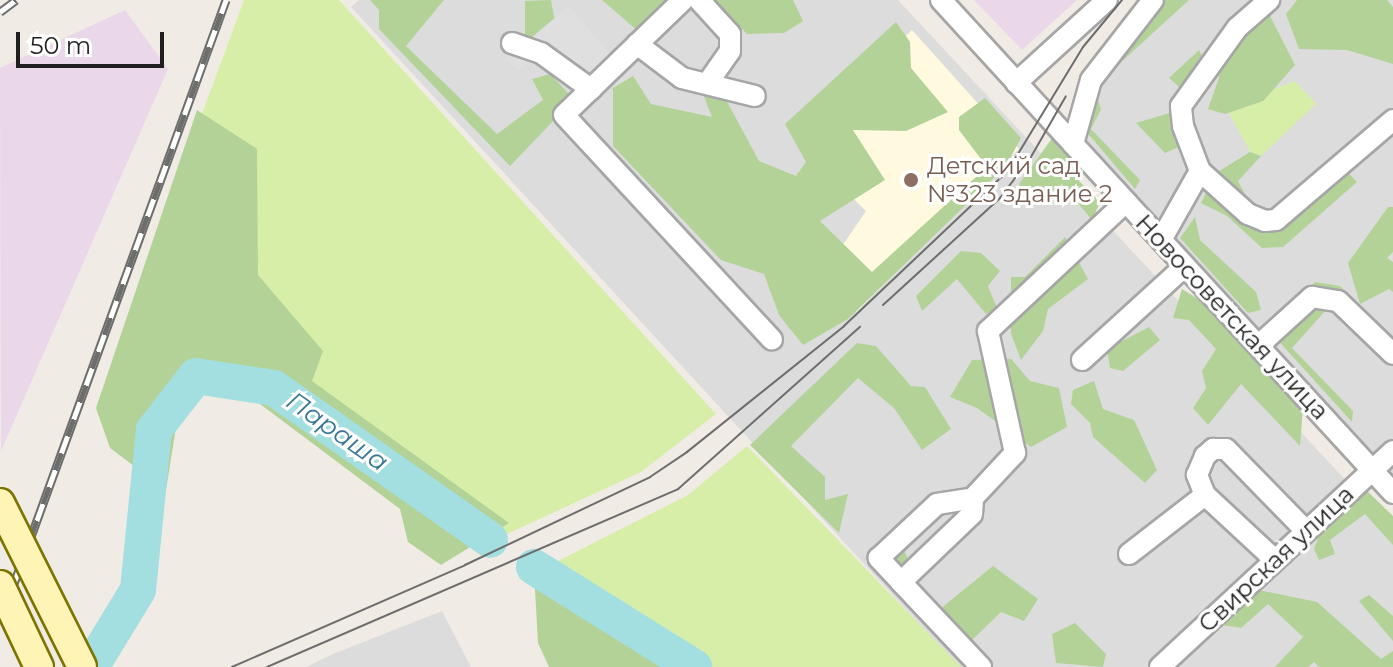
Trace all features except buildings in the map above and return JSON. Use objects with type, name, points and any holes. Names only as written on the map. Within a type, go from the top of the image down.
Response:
[{"type":"main road","points":[[0,503],[82,667]]},
{"type":"main road","points":[[0,585],[39,667]]},
{"type":"street","points":[[683,0],[564,115],[772,340]]},
{"type":"street","points":[[699,0],[730,34],[730,51],[707,84]]},
{"type":"street","name":"Новосоветская улица","points":[[941,0],[1393,493]]},
{"type":"street","points":[[1016,83],[1107,0]]},
{"type":"street","points":[[1073,144],[1091,80],[1153,0]]},
{"type":"street","points":[[1269,0],[1237,28],[1181,106],[1183,126],[1200,171],[1248,214],[1265,221],[1276,220],[1393,120]]},
{"type":"street","points":[[512,43],[541,53],[591,89]]},
{"type":"street","points":[[637,44],[682,78],[755,96]]},
{"type":"street","points":[[1161,240],[1200,171]]},
{"type":"street","points":[[981,667],[879,558],[937,504],[973,498],[1015,453],[988,331],[1126,202]]},
{"type":"street","points":[[1082,360],[1185,266]]},
{"type":"street","points":[[1259,345],[1312,297],[1338,301],[1393,354]]},
{"type":"street","points":[[1275,560],[1205,495],[1197,475],[1205,456],[1213,449],[1226,449],[1306,531]]},
{"type":"street","name":"Свирская улица","points":[[1160,667],[1393,451]]},
{"type":"street","points":[[1129,554],[1205,495]]},
{"type":"street","points":[[901,582],[972,514],[973,498]]},
{"type":"shaded area","points":[[359,0],[898,0],[1393,531],[1393,667],[959,667],[351,7]]},
{"type":"shaded area","points":[[974,0],[1077,0],[1022,50]]},
{"type":"shaded area","points":[[1175,0],[1393,0],[1393,477],[1084,138],[1099,80]]},
{"type":"shaded area","points":[[569,6],[613,58],[574,93],[539,60],[531,58],[518,70],[506,59]]},
{"type":"shaded area","points":[[125,10],[168,69],[1,451],[0,68]]},
{"type":"shaded area","name":"Детский сад №323 здание 2","points":[[912,30],[1019,149],[856,312],[821,277],[866,211],[796,143]]},
{"type":"shaded area","points":[[442,611],[471,667],[306,667],[333,654]]},
{"type":"green space","points":[[244,0],[339,0],[716,414],[641,472],[505,535],[308,386],[156,239]]},
{"type":"green space","points":[[370,0],[444,0],[406,46],[497,134],[543,100],[532,79],[550,74],[568,93],[557,117],[510,166],[379,29],[379,10]]},
{"type":"green space","points":[[551,0],[556,28],[541,43],[525,35],[525,1]]},
{"type":"green space","points":[[602,0],[672,0],[639,32]]},
{"type":"green space","points":[[714,0],[793,0],[803,21],[784,33],[747,34]]},
{"type":"green space","points":[[1160,0],[1189,0],[1094,87],[1101,109],[1091,129],[1140,180],[1135,189],[1073,116],[1099,52]]},
{"type":"green space","points":[[1297,0],[1387,0],[1393,7],[1393,64],[1347,50],[1299,49],[1286,14]]},
{"type":"green space","points":[[1268,12],[1295,65],[1263,101],[1225,114],[1208,109],[1219,78],[1213,41],[1240,15]]},
{"type":"green space","points":[[896,22],[910,42],[911,68],[948,112],[906,131],[853,130],[885,180],[820,221],[872,272],[987,167],[959,130],[959,117],[985,98],[1021,138],[1006,166],[848,319],[803,345],[779,315],[764,274],[721,260],[613,146],[613,88],[633,76],[651,104],[712,117],[697,79],[710,70],[759,161],[796,176],[806,162],[785,124]]},
{"type":"green space","points":[[1199,50],[1206,64],[1189,96],[1169,78]]},
{"type":"green space","points":[[1295,81],[1316,104],[1261,156],[1250,152],[1229,113],[1263,101],[1274,89]]},
{"type":"green space","points":[[197,110],[257,149],[258,275],[323,351],[312,381],[509,523],[441,565],[408,542],[400,509],[256,401],[199,385],[179,409],[166,490],[110,448],[96,408]]},
{"type":"green space","points":[[1176,111],[1179,147],[1165,153],[1136,123]]},
{"type":"green space","points":[[1053,137],[1079,164],[1078,180],[1100,202],[1092,220],[1062,184],[1032,205],[1019,184]]},
{"type":"green space","points":[[1250,152],[1261,156],[1238,181],[1253,209],[1274,211],[1345,169],[1357,182],[1283,247],[1262,248],[1227,216],[1201,203],[1216,173]]},
{"type":"green space","points":[[1388,207],[1393,207],[1393,252],[1387,258],[1393,262],[1393,292],[1389,289],[1360,304],[1348,263]]},
{"type":"green space","points":[[1195,217],[1200,240],[1256,292],[1261,310],[1248,313],[1180,238]]},
{"type":"green space","points":[[1065,237],[1088,279],[1048,309],[1043,331],[1021,360],[1011,334],[1011,277],[1025,277]]},
{"type":"green space","points":[[961,251],[981,253],[1000,271],[988,286],[997,308],[986,314],[957,279],[922,311],[916,296]]},
{"type":"green space","points":[[1315,282],[1340,286],[1352,300],[1326,310],[1292,348],[1353,411],[1352,422],[1275,337],[1282,316]]},
{"type":"green space","points":[[1182,289],[1210,306],[1303,407],[1300,446],[1241,384],[1208,425],[1193,408],[1206,388],[1202,371],[1216,349],[1189,320],[1173,318]]},
{"type":"green space","points":[[1149,327],[1160,340],[1123,371],[1110,368],[1107,349]]},
{"type":"green space","points":[[857,343],[876,346],[911,386],[925,387],[951,429],[922,450],[894,408],[858,378],[791,446],[825,477],[825,500],[848,494],[839,533],[750,445]]},
{"type":"green space","points":[[1011,359],[1030,381],[1059,388],[1067,427],[1031,447],[977,408],[950,397],[972,360]]},
{"type":"green space","points":[[1094,381],[1103,409],[1134,420],[1157,470],[1145,483],[1093,437],[1090,423],[1071,404],[1073,390]]},
{"type":"green space","points":[[747,446],[961,667],[697,667],[551,575],[554,563],[688,495]]},
{"type":"green space","points":[[1366,490],[1393,516],[1393,545],[1365,514],[1330,540],[1335,554],[1319,560],[1314,549],[1319,536]]},
{"type":"green space","points":[[881,548],[904,550],[917,582],[940,609],[993,566],[1038,599],[1024,621],[1001,612],[967,645],[987,667],[967,667],[865,558]]},
{"type":"green space","points":[[534,571],[686,667],[549,667],[538,643]]},
{"type":"green space","points":[[1254,589],[1317,602],[1381,659],[1393,651],[1393,667],[1319,667],[1314,662],[1308,667],[1275,667],[1303,637],[1268,604],[1241,628],[1215,624]]},
{"type":"green space","points":[[1369,595],[1393,616],[1393,641],[1359,601]]},
{"type":"green space","points":[[1075,623],[1106,654],[1103,667],[1056,663],[1052,634]]},
{"type":"waterway","name":"Параша","points":[[91,667],[138,590],[154,430],[196,376],[274,388],[490,540]]},
{"type":"waterway","name":"Параша","points":[[534,567],[694,667]]},
{"type":"tram line","points":[[232,667],[465,565],[650,477],[687,452],[844,326],[1007,172],[1083,47],[1122,0]]},
{"type":"tram line","points":[[883,305],[1000,198],[1031,157],[1066,96]]},
{"type":"tram line","points":[[267,667],[678,489],[860,327]]},
{"type":"railway","points":[[0,12],[16,0]]},
{"type":"railway","points":[[0,622],[226,0]]},
{"type":"place","name":"Детский сад №323 здание 2","points":[[911,180]]}]
